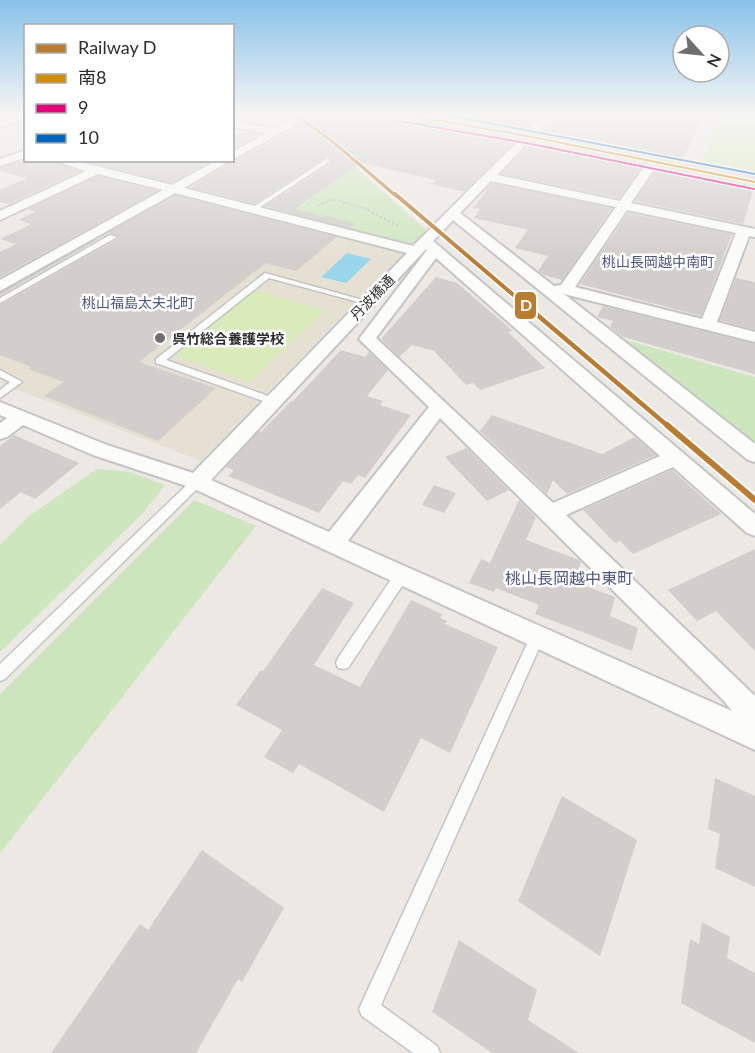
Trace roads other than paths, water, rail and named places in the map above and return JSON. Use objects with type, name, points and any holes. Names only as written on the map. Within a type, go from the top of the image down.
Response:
[{"type":"highway","points":[[659,163],[755,182]]},
{"type":"street","points":[[70,163],[252,210],[426,248],[755,527]]},
{"type":"street","points":[[0,286],[221,163]]},
{"type":"street","name":"丹波橋通","points":[[197,482],[366,303],[426,248],[454,214],[505,163]]},
{"type":"street","points":[[560,290],[652,163]]},
{"type":"street","points":[[0,216],[97,170]]},
{"type":"street","points":[[491,177],[750,231],[708,325]]},
{"type":"street","points":[[454,214],[560,290],[755,455]]},
{"type":"street","points":[[426,248],[367,339],[734,692],[755,717]]},
{"type":"street","points":[[560,290],[755,337]]},
{"type":"street","points":[[332,544],[439,406]]},
{"type":"street","points":[[0,432],[10,413],[100,450],[197,482],[755,736]]},
{"type":"street","points":[[550,513],[675,458]]},
{"type":"lane","points":[[252,210],[323,163]]},
{"type":"lane","points":[[289,185],[301,188]]},
{"type":"lane","points":[[0,301],[112,237]]},
{"type":"lane","points":[[273,401],[159,361],[268,275],[366,303]]},
{"type":"lane","points":[[0,373],[17,382],[0,395]]},
{"type":"lane","points":[[0,674],[197,482]]},
{"type":"lane","points":[[343,663],[401,576]]},
{"type":"lane","points":[[430,1053],[369,1009],[537,637]]},
{"type":"water","points":[[347,253],[371,259],[346,283],[321,277]]},
{"type":"rail line","name":"D","points":[[358,163],[755,500]]},
{"type":"place","name":"呉竹総合養護学校","points":[[160,338]]},
{"type":"district","name":"桃山長岡越中南町","points":[[658,261]]},
{"type":"district","name":"桃山福島太夫北町","points":[[138,302]]},
{"type":"district","name":"桃山長岡越中東町","points":[[569,577]]}]
